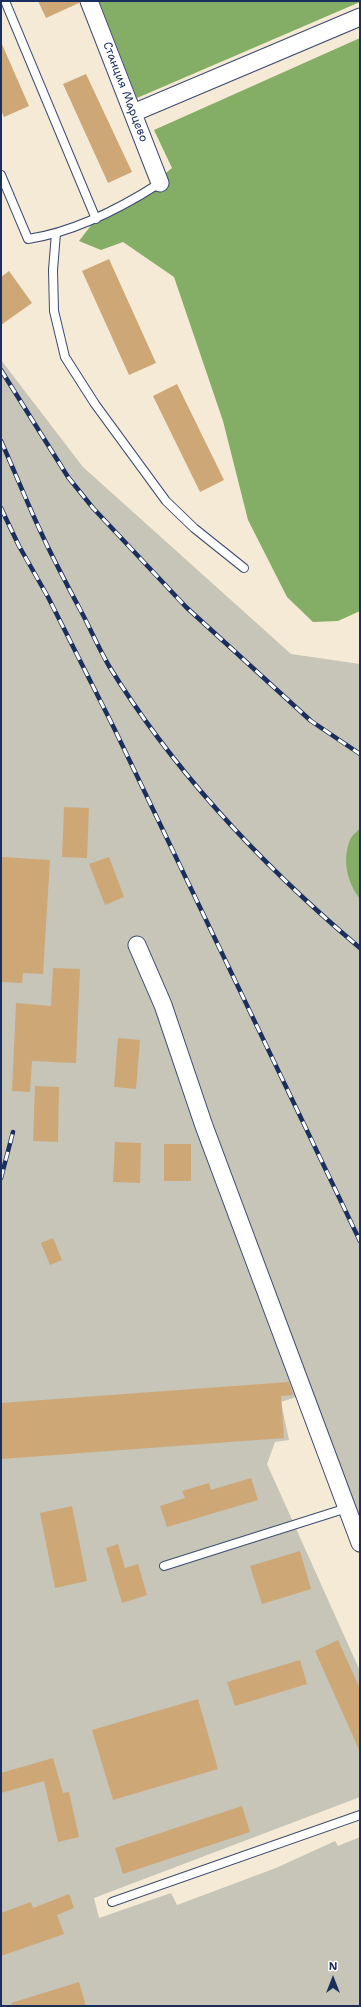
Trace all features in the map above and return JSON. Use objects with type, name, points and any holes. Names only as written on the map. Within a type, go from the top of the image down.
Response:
[{"type":"street","name":"Станция Марцево","points":[[89,1],[160,183]]},
{"type":"street","points":[[133,113],[360,17]]},
{"type":"street","points":[[137,945],[163,1005],[204,1126],[360,1543]]},
{"type":"lane","points":[[5,1],[96,219]]},
{"type":"lane","points":[[1,175],[28,240],[96,219],[160,183]]},
{"type":"lane","points":[[56,232],[53,270],[54,311],[65,356],[95,404],[166,501],[194,528],[244,568]]},
{"type":"lane","points":[[164,1566],[347,1508]]},
{"type":"lane","points":[[112,1902],[360,1815]]},
{"type":"shaded area","points":[[1,360],[83,467],[291,654],[360,664],[360,1516],[306,1381],[298,1381],[296,1397],[281,1402],[289,1440],[275,1442],[267,1464],[360,1671],[360,1797],[94,1898],[99,1918],[171,1893],[177,1905],[276,1868],[335,1841],[338,1846],[360,1837],[360,2006],[1,2006]]},
{"type":"green space","points":[[99,1],[360,1],[360,2],[137,98]]},
{"type":"green space","points":[[360,38],[360,611],[338,621],[313,622],[287,597],[248,520],[223,421],[174,277],[123,242],[101,250],[79,241],[96,219],[132,200],[172,168],[154,130]]},
{"type":"green space","points":[[360,828],[360,899],[349,878],[346,855],[350,840]]},
{"type":"building","points":[[38,1],[79,1],[79,3],[46,18]]},
{"type":"building","points":[[1,42],[29,106],[4,117],[1,110]]},
{"type":"building","points":[[86,74],[132,172],[108,183],[63,84]]},
{"type":"building","points":[[109,259],[156,363],[129,375],[82,271]]},
{"type":"building","points":[[9,271],[32,303],[1,325],[1,277]]},
{"type":"building","points":[[177,384],[224,480],[200,492],[153,396]]},
{"type":"building","points":[[64,807],[89,808],[87,858],[62,857]]},
{"type":"building","points":[[1,857],[50,860],[43,974],[23,973],[22,983],[1,982]]},
{"type":"building","points":[[109,857],[124,897],[105,905],[89,864]]},
{"type":"building","points":[[53,968],[80,969],[76,1063],[32,1061],[30,1092],[12,1091],[16,1003],[51,1006]]},
{"type":"building","points":[[118,1038],[140,1040],[136,1089],[114,1087]]},
{"type":"building","points":[[35,1086],[59,1087],[58,1142],[33,1141]]},
{"type":"building","points":[[115,1142],[141,1143],[140,1183],[113,1182]]},
{"type":"building","points":[[164,1144],[191,1144],[191,1181],[164,1181]]},
{"type":"building","points":[[53,1238],[62,1260],[50,1265],[41,1243]]},
{"type":"building","points":[[289,1382],[293,1395],[281,1396],[284,1438],[1,1459],[1,1403]]},
{"type":"building","points":[[251,1478],[258,1500],[167,1527],[160,1506],[185,1498],[182,1491],[209,1483],[211,1490]]},
{"type":"building","points":[[72,1506],[87,1581],[55,1588],[40,1513]]},
{"type":"building","points":[[118,1544],[125,1568],[138,1564],[147,1595],[122,1603],[106,1548]]},
{"type":"building","points":[[300,1551],[311,1589],[262,1604],[250,1566]]},
{"type":"building","points":[[338,1640],[360,1689],[360,1752],[315,1651]]},
{"type":"building","points":[[300,1660],[307,1684],[235,1706],[227,1682]]},
{"type":"building","points":[[198,1699],[218,1769],[113,1800],[92,1730]]},
{"type":"building","points":[[53,1758],[63,1793],[69,1792],[79,1837],[58,1842],[44,1781],[1,1793],[1,1773]]},
{"type":"building","points":[[242,1806],[250,1832],[123,1874],[115,1848]]},
{"type":"building","points":[[69,1894],[74,1908],[57,1915],[64,1934],[1,1956],[1,1913],[31,1902],[33,1908]]},
{"type":"building","points":[[79,1982],[86,2006],[12,2006],[11,2003]]},
{"type":"railway","points":[[1,370],[68,477],[93,508],[186,607],[311,721],[360,754]]},
{"type":"railway","points":[[1,441],[54,560],[105,660],[135,706],[192,781],[223,817],[290,885],[360,948]]},
{"type":"railway","points":[[1,508],[19,546],[48,597],[114,728],[360,1241]]},
{"type":"railway","points":[[1,1178],[13,1132]]}]
